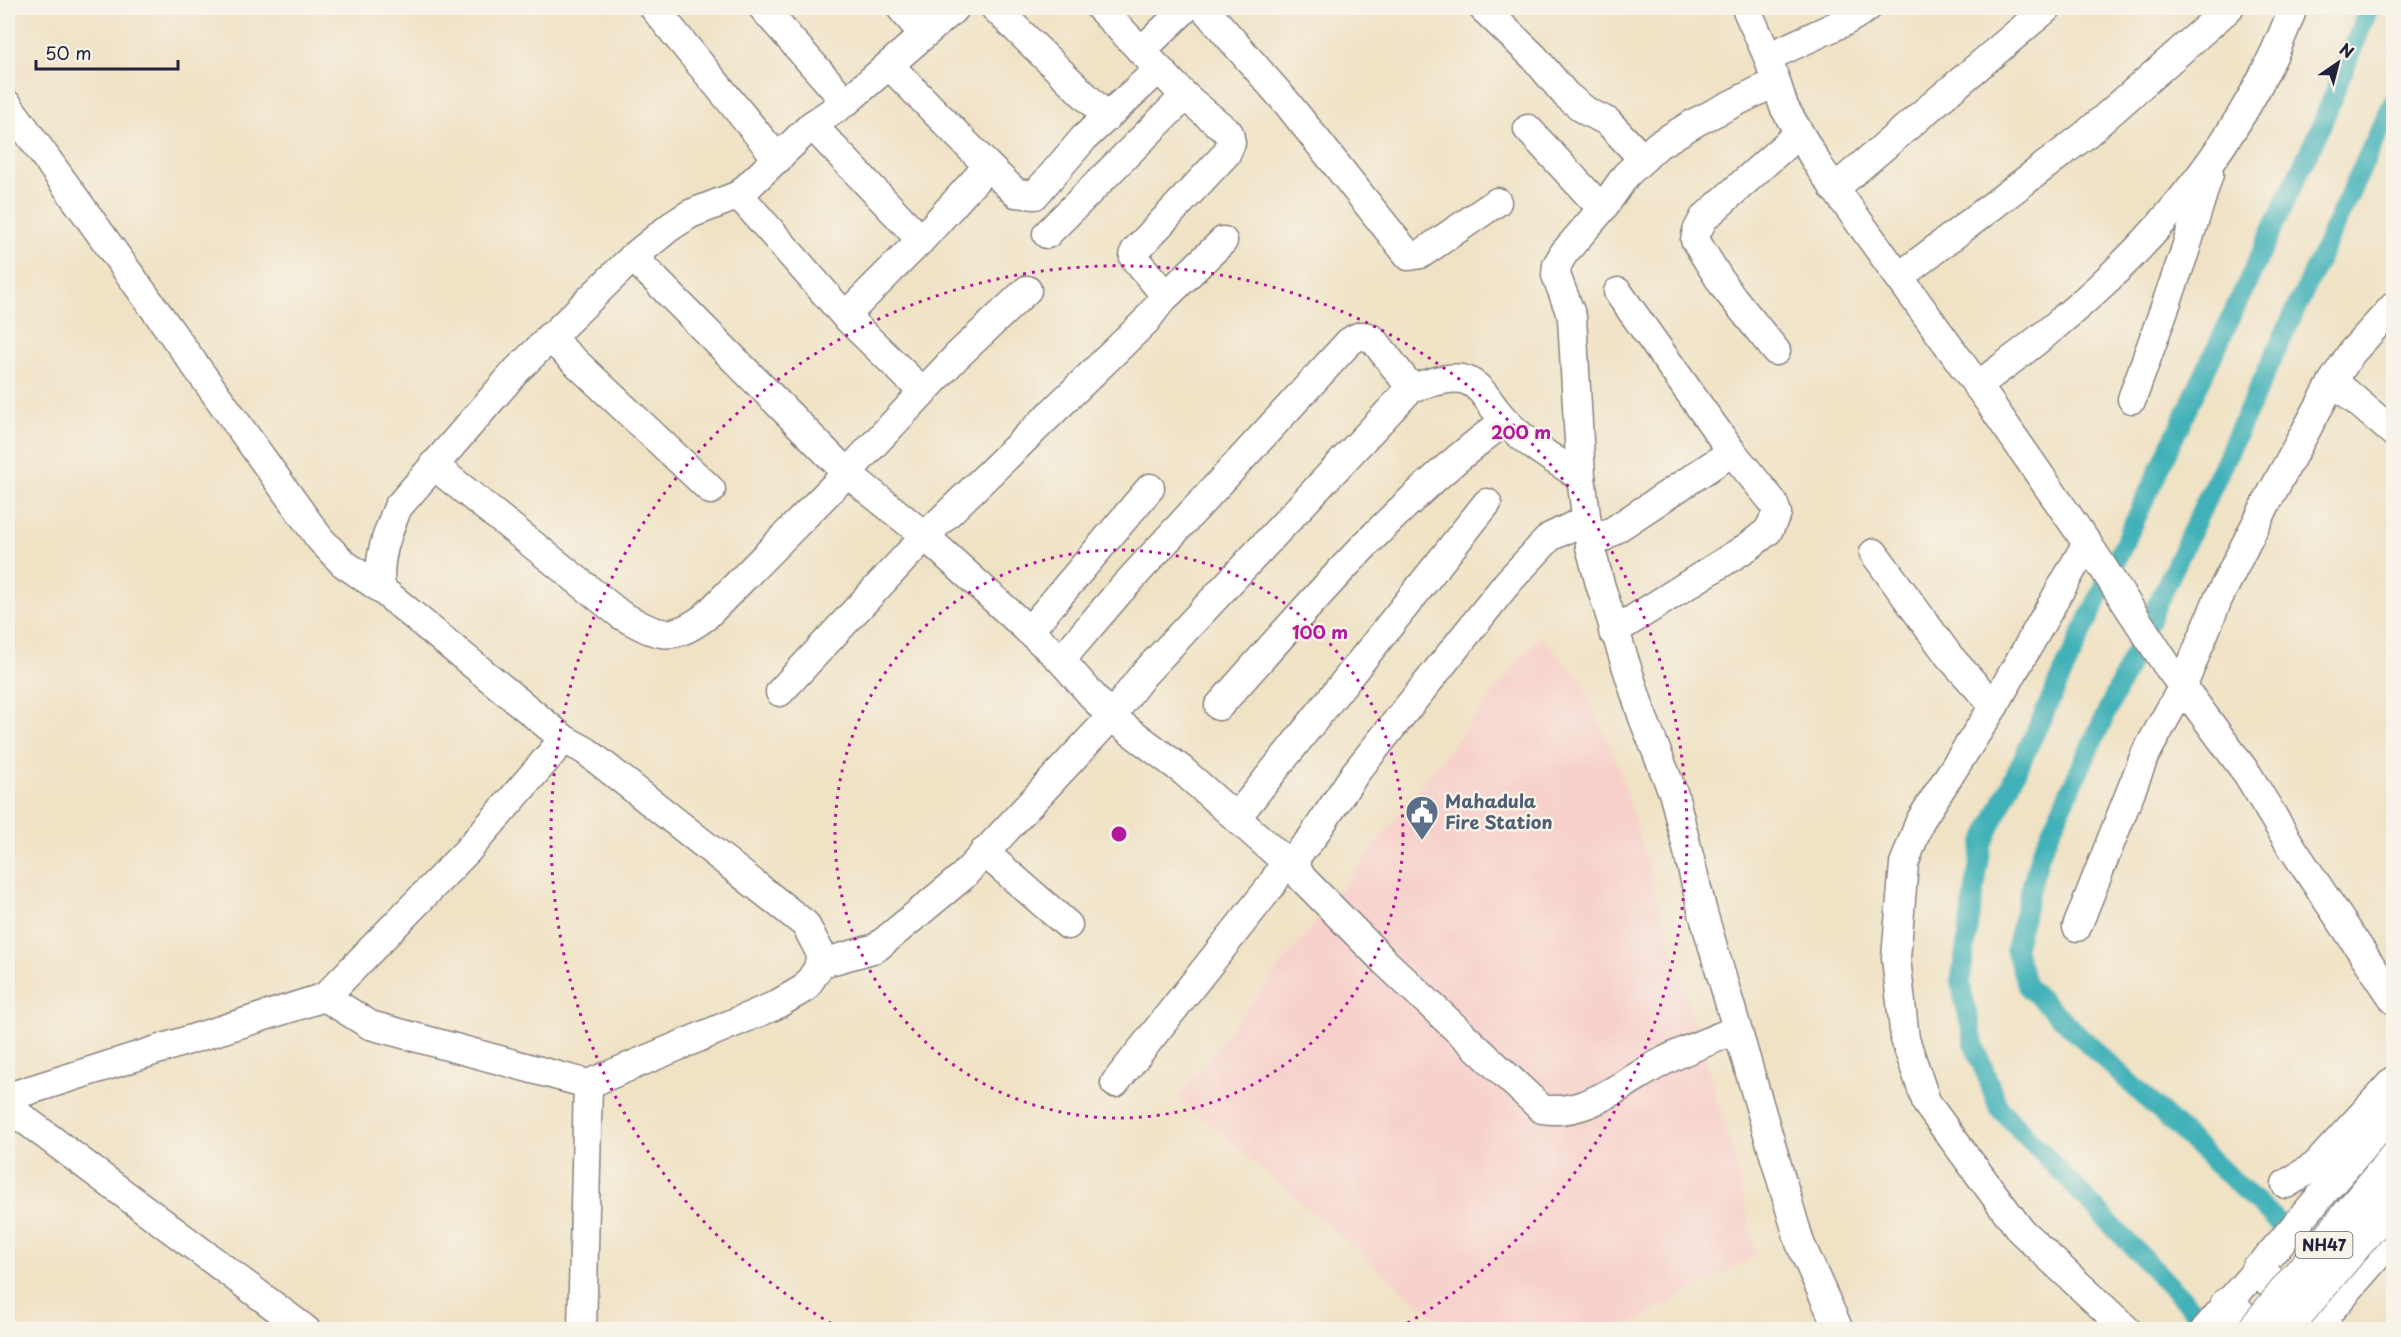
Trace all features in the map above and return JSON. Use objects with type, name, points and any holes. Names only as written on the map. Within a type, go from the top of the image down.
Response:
[{"type":"main road","name":"NH47","points":[[2256,1329],[2394,1159]]},
{"type":"main road","name":"NH47","points":[[2284,1329],[2394,1199]]},
{"type":"main road","points":[[2257,1270],[2320,1327]]},
{"type":"main road","points":[[2228,1304],[2256,1329]]},
{"type":"street","points":[[654,8],[778,159]]},
{"type":"street","points":[[763,8],[846,102]]},
{"type":"street","points":[[900,8],[923,34]]},
{"type":"street","points":[[381,589],[379,571],[385,541],[398,507],[549,336],[633,257],[670,227],[690,214],[739,195],[812,125],[846,102],[955,8]]},
{"type":"street","points":[[995,8],[1107,117]]},
{"type":"street","points":[[1100,8],[1185,96],[1229,133],[1231,143],[1226,154],[1135,252],[1134,258],[1161,290],[1161,301]]},
{"type":"street","points":[[889,65],[1016,193],[1035,195],[1084,138],[1107,117],[1186,8]]},
{"type":"street","points":[[1204,8],[1287,103],[1408,256],[1421,254],[1497,202]]},
{"type":"street","points":[[1483,8],[1534,57],[1566,95],[1586,111],[1608,122],[1643,159]]},
{"type":"street","points":[[1746,8],[1772,70],[1784,106],[1834,189],[1977,386],[2092,551],[2182,688],[2248,775],[2291,846],[2394,1000]]},
{"type":"street","points":[[1839,1329],[1800,1243],[1703,913],[1674,795],[1643,718],[1614,632],[1590,537],[1581,477],[1572,317],[1556,275],[1557,265],[1564,253],[1602,209],[1626,174],[1658,145],[1868,8]]},
{"type":"street","points":[[1834,189],[2047,8]]},
{"type":"street","points":[[1899,277],[2084,136],[2229,8]]},
{"type":"street","points":[[1977,386],[2064,319],[2164,219],[2214,159],[2281,40],[2293,8]]},
{"type":"street","points":[[1047,234],[1185,96]]},
{"type":"street","points":[[8,105],[320,539],[343,563],[381,589],[564,739],[586,751],[805,924],[820,952],[819,964],[806,988],[774,1006],[588,1084],[370,1025],[325,997]]},
{"type":"street","points":[[812,125],[921,240]]},
{"type":"street","points":[[1528,129],[1602,209]]},
{"type":"street","points":[[1776,351],[1725,288],[1695,240],[1696,231],[1704,218],[1799,133]]},
{"type":"street","points":[[2132,399],[2184,254],[2214,159]]},
{"type":"street","points":[[845,316],[921,240],[988,166]]},
{"type":"street","points":[[739,195],[845,316],[922,391]]},
{"type":"street","points":[[780,692],[925,536],[1138,329],[1161,301],[1223,241]]},
{"type":"street","points":[[633,257],[848,473],[925,536],[1061,660],[1111,717],[1182,770],[1236,818],[1291,857],[1302,878],[1385,962],[1542,1109],[1558,1112],[1586,1105],[1664,1061],[1736,1030]]},
{"type":"street","points":[[433,465],[621,615],[651,632],[672,635],[687,630],[705,617],[848,473],[922,391],[1027,290]]},
{"type":"street","points":[[1614,632],[1749,546],[1768,531],[1777,513],[1773,502],[1732,452],[1618,292]]},
{"type":"street","points":[[2077,927],[2122,807],[2145,755],[2182,688],[2218,599],[2317,407],[2352,352],[2394,306]]},
{"type":"street","points":[[1061,660],[1119,591],[1349,342],[1357,336],[1365,335],[1374,340],[1412,388]]},
{"type":"street","points":[[549,336],[711,490]]},
{"type":"street","points":[[819,964],[876,948],[962,877],[1111,717],[1150,668],[1412,388],[1450,379],[1466,380],[1480,390],[1505,421],[1538,451],[1581,477]]},
{"type":"street","points":[[2333,381],[2394,434]]},
{"type":"street","points":[[1220,706],[1386,522],[1445,468],[1505,421]]},
{"type":"street","points":[[1590,537],[1732,452]]},
{"type":"street","points":[[1029,631],[1150,488]]},
{"type":"street","points":[[1236,818],[1487,503]]},
{"type":"street","points":[[1115,1083],[1271,886],[1363,763],[1508,582],[1550,537],[1575,525],[1590,537]]},
{"type":"street","points":[[2092,551],[1920,820],[1904,864],[1896,958],[1905,1039],[1927,1104],[1977,1175],[2021,1231],[2127,1329]]},
{"type":"street","points":[[1874,553],[1949,656],[1994,706]]},
{"type":"street","points":[[8,1097],[325,997],[467,851],[564,739]]},
{"type":"street","points":[[984,852],[1068,925]]},
{"type":"street","points":[[2286,1184],[2315,1166],[2394,1080]]},
{"type":"street","points":[[582,1329],[588,1084]]},
{"type":"street","points":[[8,1107],[306,1329]]},
{"type":"street","points":[[2205,1329],[2394,1111]]},
{"type":"street","points":[[2320,1327],[2394,1236]]},
{"type":"shaded area","points":[[1539,636],[1580,679],[1618,765],[1735,1159],[1756,1256],[1621,1329],[1449,1329],[1178,1097]]},
{"type":"waterway","points":[[2204,1321],[1999,1108],[1975,1047],[1960,982],[1982,845],[2321,126],[2369,8]]},
{"type":"waterway","points":[[2284,1228],[2027,986],[2015,949],[2040,854],[2394,100]]},
{"type":"place","name":"Mahadula Fire Station","points":[[1422,841]]}]
